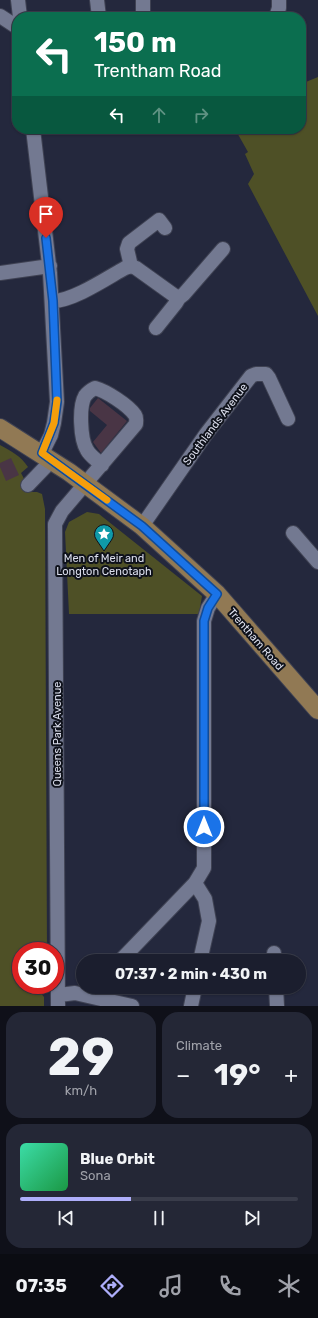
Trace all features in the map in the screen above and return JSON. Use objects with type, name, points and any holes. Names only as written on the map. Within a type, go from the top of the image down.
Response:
[{"type":"main road","name":"Trentham Road","points":[[0,428],[47,457],[142,526],[217,594],[318,710]]},
{"type":"street","points":[[18,0],[19,12]]},
{"type":"street","points":[[96,0],[98,12]]},
{"type":"street","points":[[143,0],[144,12]]},
{"type":"street","points":[[278,12],[279,0]]},
{"type":"street","points":[[0,16],[12,24]]},
{"type":"street","points":[[28,486],[47,457],[57,402],[50,266],[34,134]]},
{"type":"street","points":[[131,266],[127,248],[129,244],[159,220],[165,228]]},
{"type":"street","points":[[156,328],[179,298],[223,249]]},
{"type":"street","points":[[0,273],[50,266]]},
{"type":"street","points":[[53,301],[72,297],[131,266],[179,298]]},
{"type":"street","name":"Southlands Avenue","points":[[142,526],[206,434],[251,376],[256,374],[266,374],[288,419]]},
{"type":"street","name":"Queens Park Avenue","points":[[58,942],[55,524],[62,511],[86,484],[102,465],[136,424],[137,420],[135,415],[112,395],[95,388],[90,390],[84,396],[82,409],[83,443],[86,449],[102,465]]},
{"type":"street","points":[[293,533],[318,562]]},
{"type":"street","points":[[127,954],[195,883],[204,868],[204,621],[208,608],[217,594]]},
{"type":"street","points":[[195,883],[205,899],[209,921],[202,954]]},
{"type":"street","points":[[64,993],[76,993]]},
{"type":"street","points":[[100,994],[132,1006]]},
{"type":"street","points":[[191,1006],[194,994]]},
{"type":"street","points":[[276,994],[277,1006]]},
{"type":"green space","points":[[318,77],[318,316],[248,184],[254,174],[245,154],[248,152],[238,134],[306,134],[306,82]]},
{"type":"green space","points":[[0,445],[19,457],[28,467],[21,473],[31,492],[42,494],[45,509],[47,942],[12,942],[12,994],[42,994],[44,997],[44,1006],[0,1006]]},
{"type":"green space","points":[[87,512],[99,514],[202,596],[199,614],[69,614],[65,532],[69,522]]},
{"type":"building","points":[[98,398],[127,421],[101,453],[93,442],[107,425],[90,411],[90,408]]},
{"type":"building","points":[[11,458],[19,475],[6,481],[0,467],[0,463]]},
{"type":"slow traffic","points":[[57,400],[51,435],[42,453],[107,500]]},
{"type":"place","name":"Men of Meir and Longton Cenotaph","points":[[104,551]]},
{"type":"route","points":[[46,238],[53,301],[57,402],[51,435],[42,453],[142,526],[217,594],[208,608],[204,621],[204,827]]}]
